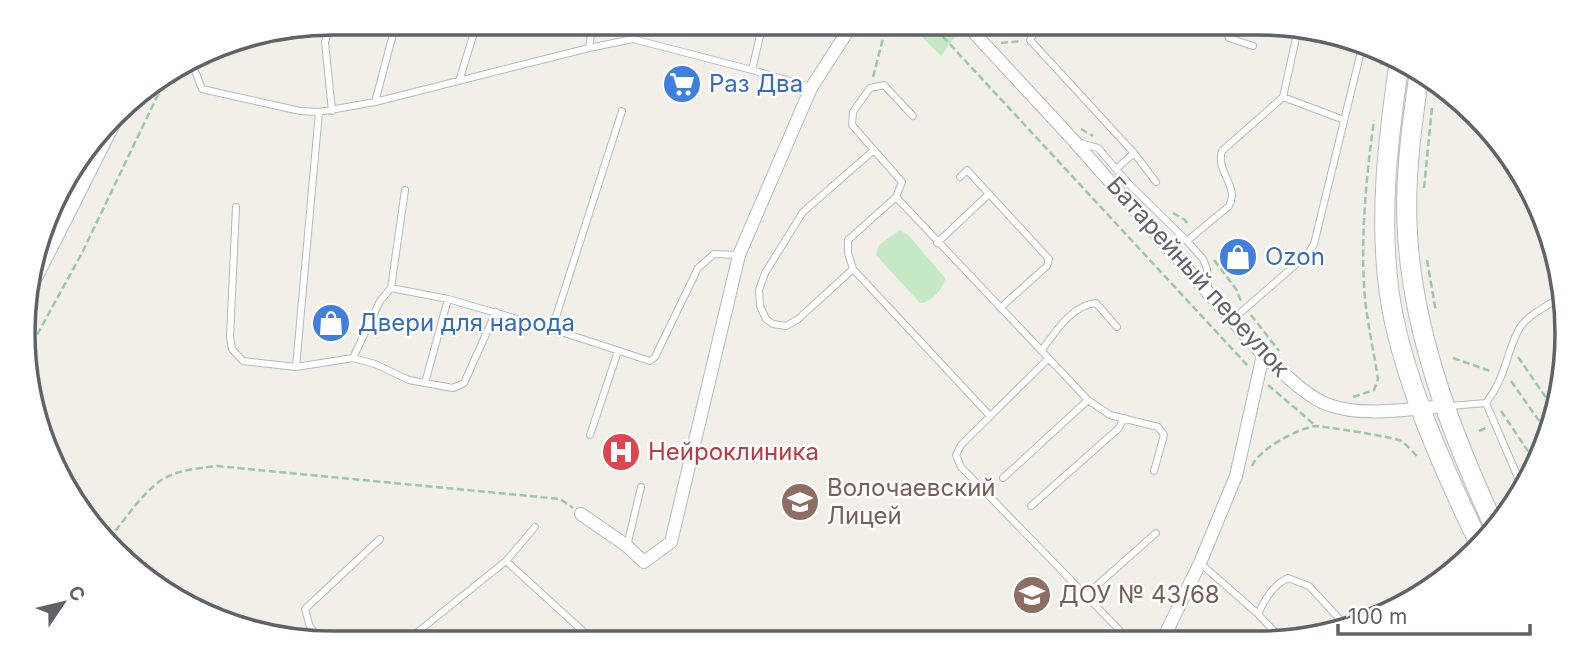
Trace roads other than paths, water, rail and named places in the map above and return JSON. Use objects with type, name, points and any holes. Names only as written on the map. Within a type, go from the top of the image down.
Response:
[{"type":"main road","points":[[1390,66],[1386,166],[1389,291],[1402,351],[1422,408],[1456,496],[1475,536]]},
{"type":"main road","points":[[1418,82],[1409,165],[1407,223],[1413,286],[1425,344],[1444,406],[1490,517]]},
{"type":"main road","points":[[47,251],[94,155]]},
{"type":"street","points":[[581,514],[627,546],[644,562],[671,542],[738,255],[811,88],[845,35]]},
{"type":"street","name":"Батарейный переулок","points":[[976,35],[1263,355],[1297,385],[1328,405],[1358,411],[1444,406]]},
{"type":"street","points":[[1167,631],[1200,563],[1236,476],[1263,355]]},
{"type":"lane","points":[[327,35],[325,42],[332,111]]},
{"type":"lane","points":[[374,102],[393,35]]},
{"type":"lane","points":[[459,81],[473,35]]},
{"type":"lane","points":[[589,48],[591,35]]},
{"type":"lane","points":[[752,70],[760,35]]},
{"type":"lane","points":[[1033,35],[1030,40],[1134,153],[1156,182]]},
{"type":"lane","points":[[1228,35],[1229,38],[1253,46]]},
{"type":"lane","points":[[1187,241],[1232,200],[1232,192],[1220,163],[1222,151],[1283,97],[1296,38]]},
{"type":"lane","points":[[194,69],[202,89],[300,111],[319,112],[374,102],[633,39],[811,88]]},
{"type":"lane","points":[[1233,319],[1308,254],[1314,244],[1360,54]]},
{"type":"lane","points":[[913,116],[884,85],[870,88],[853,112],[852,125],[902,182],[896,198],[848,240],[848,253],[853,269],[990,416]]},
{"type":"lane","points":[[1283,97],[1344,120]]},
{"type":"lane","points":[[552,329],[622,111]]},
{"type":"lane","points":[[296,367],[319,112]]},
{"type":"lane","points":[[1075,142],[1098,148],[1187,241],[1203,259],[1208,291]]},
{"type":"lane","points":[[853,269],[797,320],[786,326],[773,324],[765,319],[760,306],[759,290],[765,273],[803,212],[874,150]]},
{"type":"lane","points":[[1116,169],[1134,153]]},
{"type":"lane","points":[[960,177],[967,170],[1049,259],[1047,266],[1000,308]]},
{"type":"lane","points":[[354,358],[380,302],[391,288],[405,190]]},
{"type":"lane","points":[[937,243],[989,194]]},
{"type":"lane","points":[[896,198],[1088,400],[1110,415],[1158,427],[1164,435],[1154,471]]},
{"type":"lane","points":[[236,207],[230,337],[232,349],[243,361],[296,367],[354,358],[375,364],[409,380],[453,388],[464,383],[496,313]]},
{"type":"lane","points":[[391,288],[448,299],[552,329],[648,361],[653,359],[698,268],[714,254],[738,255]]},
{"type":"lane","points":[[425,383],[448,299]]},
{"type":"lane","points":[[1518,476],[1489,400],[1499,385],[1519,330],[1528,319],[1553,302]]},
{"type":"lane","points":[[1041,351],[1070,315],[1087,304],[1096,303],[1118,327]]},
{"type":"lane","points":[[590,435],[618,351]]},
{"type":"lane","points":[[1048,359],[961,445],[956,455],[961,467],[1120,631]]},
{"type":"lane","points":[[1003,478],[1088,400]]},
{"type":"lane","name":"Батарейный переулок","points":[[1444,406],[1489,400]]},
{"type":"lane","points":[[1031,506],[1119,428],[1124,418]]},
{"type":"lane","points":[[627,546],[641,487]]},
{"type":"lane","points":[[419,631],[506,561],[535,527]]},
{"type":"lane","points":[[1086,595],[1156,533]]},
{"type":"lane","points":[[312,630],[305,609],[380,539]]},
{"type":"lane","points":[[506,561],[582,631]]},
{"type":"lane","points":[[1200,563],[1274,630]]},
{"type":"lane","points":[[1258,614],[1265,598],[1279,582],[1288,578],[1309,586],[1340,619]]},
{"type":"place","name":"Раз Два","points":[[682,84]]},
{"type":"place","name":"Ozon","points":[[1238,257]]},
{"type":"place","name":"Двери для народа","points":[[331,323]]},
{"type":"place","name":"Нейроклиника","points":[[621,452]]},
{"type":"place","name":"Волочаевский Лицей","points":[[800,502]]},
{"type":"place","name":"ДОУ № 43/68","points":[[1032,595]]}]
